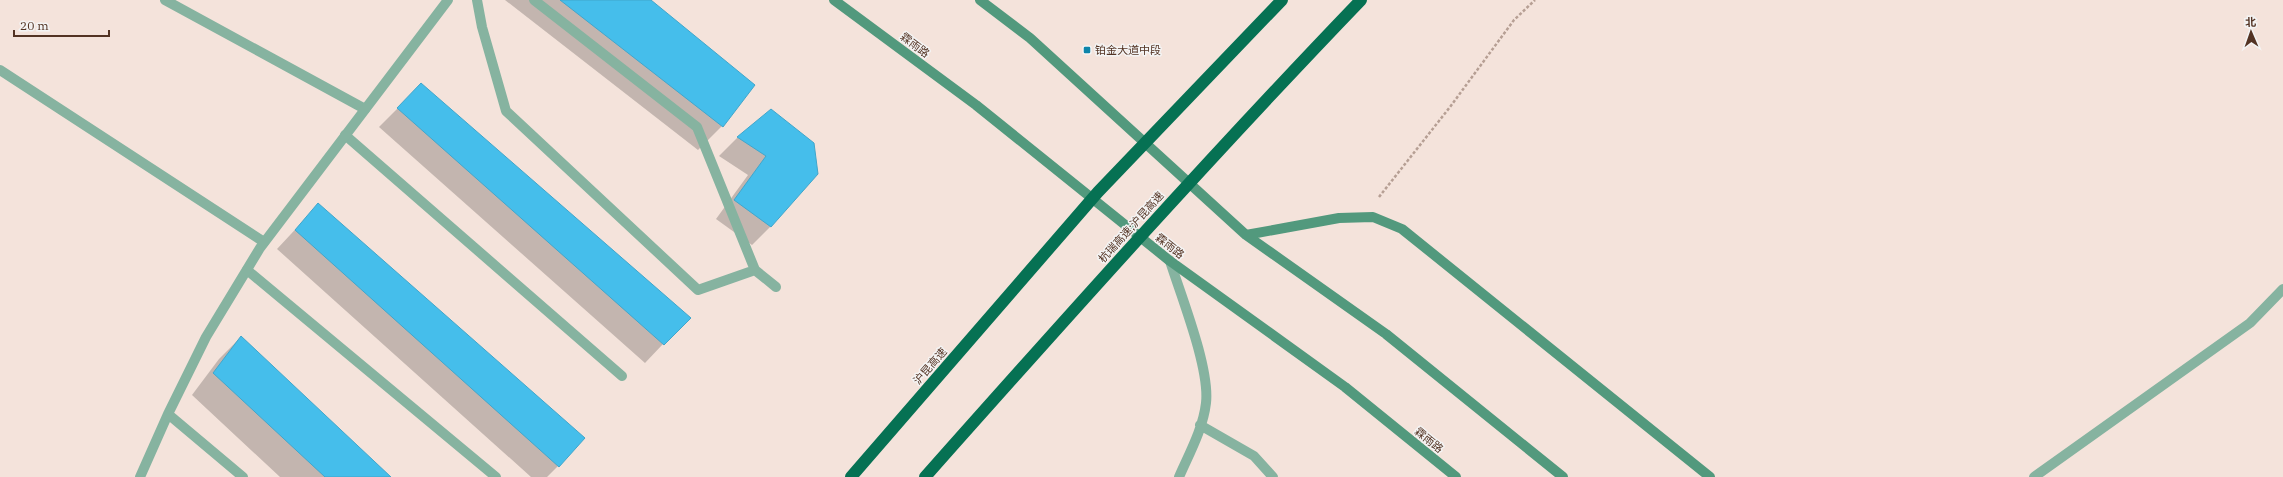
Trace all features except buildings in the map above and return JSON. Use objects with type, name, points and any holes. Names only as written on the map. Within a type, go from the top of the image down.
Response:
[{"type":"highway","name":"沪昆高速","points":[[851,477],[1098,192],[1282,0]]},
{"type":"highway","name":"杭瑞高速;沪昆高速","points":[[925,477],[1065,319],[1268,97],[1361,0]]},
{"type":"main road","name":"霖雨路","points":[[834,0],[976,106],[1170,261],[1345,388],[1456,477]]},
{"type":"main road","points":[[980,0],[1030,38],[1246,235],[1386,334],[1563,477]]},
{"type":"main road","points":[[1246,235],[1339,218],[1373,217],[1402,229],[1710,477]]},
{"type":"street","points":[[165,0],[365,109]]},
{"type":"street","points":[[140,477],[168,414],[206,336],[264,242],[448,0]]},
{"type":"street","points":[[477,0],[482,27],[506,111],[698,290],[755,270]]},
{"type":"street","points":[[534,0],[697,127],[755,270],[776,287]]},
{"type":"street","points":[[0,70],[264,242]]},
{"type":"street","points":[[346,135],[622,376]]},
{"type":"street","points":[[1170,261],[1203,369],[1206,402],[1197,437],[1179,477]]},
{"type":"street","points":[[247,270],[496,477]]},
{"type":"street","points":[[2034,477],[2250,323],[2283,290]]},
{"type":"street","points":[[168,414],[243,477]]},
{"type":"street","points":[[1200,425],[1254,456],[1273,477]]},
{"type":"path","points":[[1373,217],[1380,194],[1450,107],[1514,20],[1535,0]]},
{"type":"place","name":"铂金大道中段","points":[[1087,50]]}]
